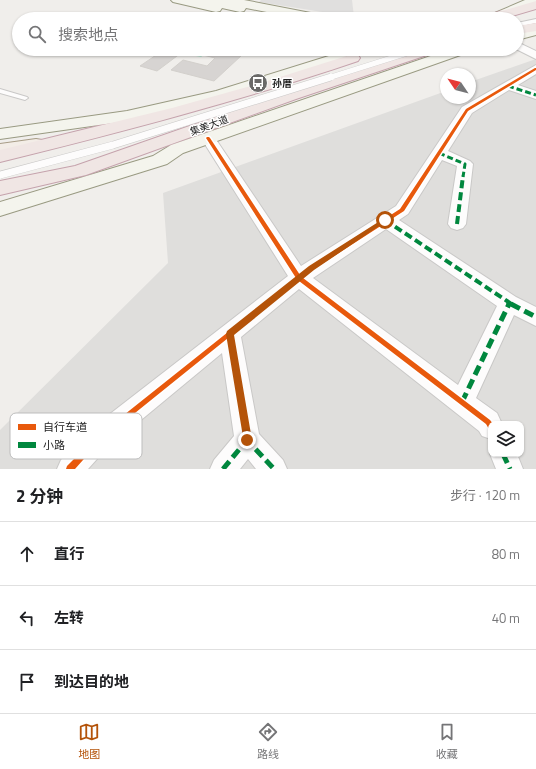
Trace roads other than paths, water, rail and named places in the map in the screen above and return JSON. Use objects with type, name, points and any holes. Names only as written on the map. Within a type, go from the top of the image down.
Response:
[{"type":"highway","points":[[515,12],[536,5]]},
{"type":"highway","points":[[524,14],[536,12]]},
{"type":"highway","points":[[524,29],[536,26]]},
{"type":"highway","name":"集美大道","points":[[85,136],[222,100],[304,74],[341,56]]},
{"type":"highway","name":"集美大道","points":[[80,171],[404,56]]},
{"type":"highway","points":[[0,156],[85,136]]},
{"type":"highway","points":[[0,188],[80,171]]},
{"type":"main road","points":[[202,0],[261,12]]},
{"type":"main road","points":[[226,0],[286,12]]},
{"type":"main road","points":[[510,12],[535,0]]},
{"type":"main road","points":[[171,1],[217,12]]},
{"type":"main road","points":[[171,1],[230,12]]},
{"type":"main road","points":[[524,34],[536,31]]},
{"type":"main road","points":[[0,134],[127,116],[220,95],[339,56]]},
{"type":"main road","points":[[0,209],[160,160],[177,149],[444,56]]},
{"type":"main road","points":[[276,77],[304,74]]},
{"type":"main road","name":"集美大道","points":[[0,149],[85,136]]},
{"type":"main road","name":"集美大道","points":[[0,195],[80,171]]},
{"type":"street","points":[[524,49],[536,56]]},
{"type":"street","points":[[131,413],[312,268],[402,210],[467,110],[536,69]]},
{"type":"street","points":[[508,86],[536,95]]},
{"type":"street","points":[[208,138],[299,278],[488,422]]},
{"type":"street","points":[[439,153],[465,164],[457,224]]},
{"type":"street","points":[[385,220],[509,303],[536,317]]},
{"type":"street","points":[[462,402],[509,303]]},
{"type":"street","points":[[230,334],[247,440],[274,469]]},
{"type":"street","points":[[223,469],[247,440]]},
{"type":"street","points":[[504,457],[510,469]]},
{"type":"street","points":[[70,469],[79,459]]},
{"type":"lane","points":[[524,24],[536,21]]},
{"type":"lane","points":[[0,175],[113,145],[402,56]]},
{"type":"lane","points":[[0,91],[25,98]]},
{"type":"place","name":"孙厝","points":[[258,83]]}]
